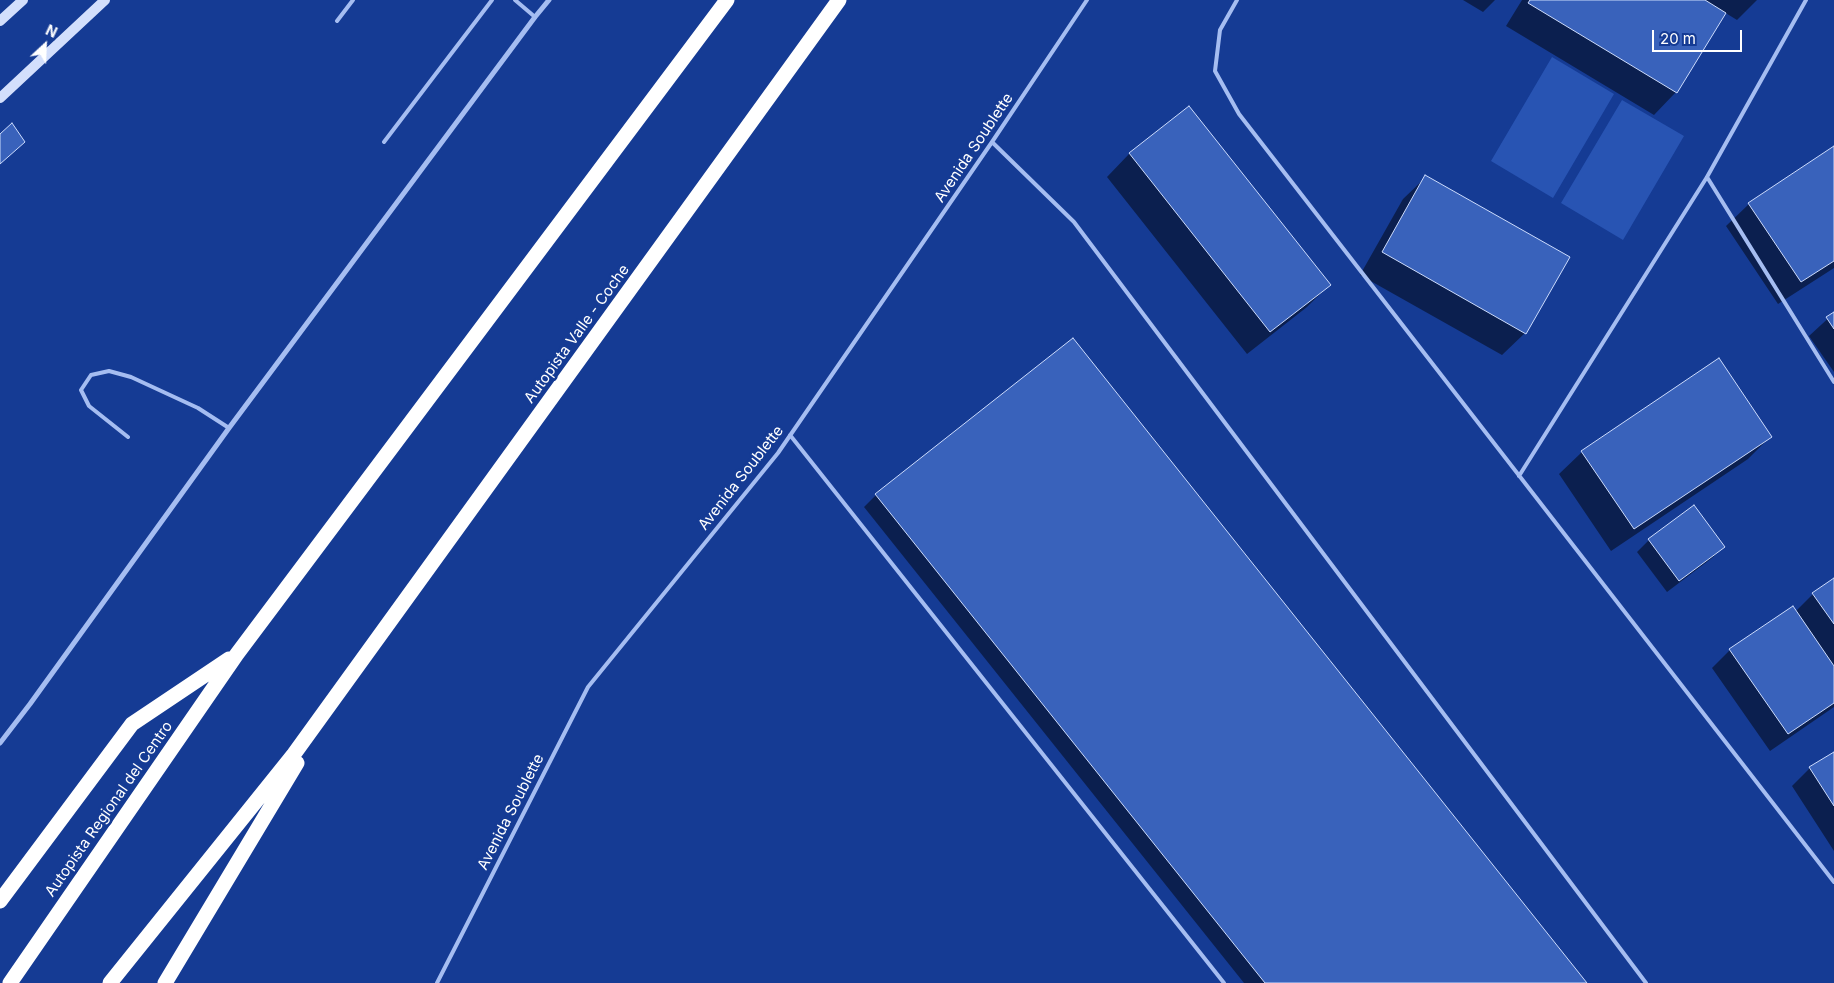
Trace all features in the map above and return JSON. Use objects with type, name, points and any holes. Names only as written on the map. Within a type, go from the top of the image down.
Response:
[{"type":"highway","points":[[0,901],[132,724],[237,654],[727,0]]},
{"type":"highway","name":"Autopista Valle - Coche","points":[[341,689],[839,0]]},
{"type":"highway","name":"Autopista Regional del Centro","points":[[10,983],[237,654]]},
{"type":"highway","points":[[110,983],[294,754],[341,689]]},
{"type":"highway","points":[[165,983],[341,689]]},
{"type":"main road","points":[[0,20],[22,0]]},
{"type":"main road","points":[[0,98],[105,0]]},
{"type":"street","points":[[0,743],[229,428],[535,16],[549,0]]},
{"type":"lane","points":[[337,20],[353,0]]},
{"type":"lane","points":[[384,142],[492,0]]},
{"type":"lane","points":[[515,0],[535,16]]},
{"type":"lane","name":"Avenida Soublette","points":[[437,983],[588,687],[778,452],[992,142],[1087,0]]},
{"type":"lane","points":[[1237,0],[1220,30],[1215,71],[1239,114],[1834,882]]},
{"type":"lane","points":[[1519,476],[1707,178],[1806,0]]},
{"type":"lane","points":[[992,142],[1074,222],[1646,983]]},
{"type":"lane","points":[[1707,178],[1834,382]]},
{"type":"lane","points":[[128,437],[89,406],[81,390],[91,375],[109,371],[131,377],[198,408],[229,428]]},
{"type":"lane","points":[[790,435],[1224,983]]},
{"type":"shaded area","points":[[1552,57],[1614,94],[1553,198],[1491,161]]},
{"type":"shaded area","points":[[1622,100],[1684,136],[1623,240],[1561,203]]},
{"type":"building","points":[[1530,0],[1705,0],[1726,13],[1677,93],[1528,3]]},
{"type":"building","points":[[1189,106],[1331,285],[1270,332],[1129,153]]},
{"type":"building","points":[[12,123],[25,142],[0,164],[0,134]]},
{"type":"building","points":[[1834,146],[1834,261],[1801,282],[1748,203]]},
{"type":"building","points":[[1425,175],[1570,257],[1526,334],[1382,252]]},
{"type":"building","points":[[1834,312],[1834,329],[1826,317]]},
{"type":"building","points":[[1073,338],[1587,983],[1265,983],[875,494]]},
{"type":"building","points":[[1719,358],[1772,437],[1634,529],[1581,451]]},
{"type":"building","points":[[1694,505],[1725,547],[1679,581],[1648,539]]},
{"type":"building","points":[[1834,578],[1834,624],[1812,593]]},
{"type":"building","points":[[1793,606],[1834,666],[1834,703],[1788,734],[1729,649]]},
{"type":"building","points":[[1834,752],[1834,806],[1809,767]]}]
